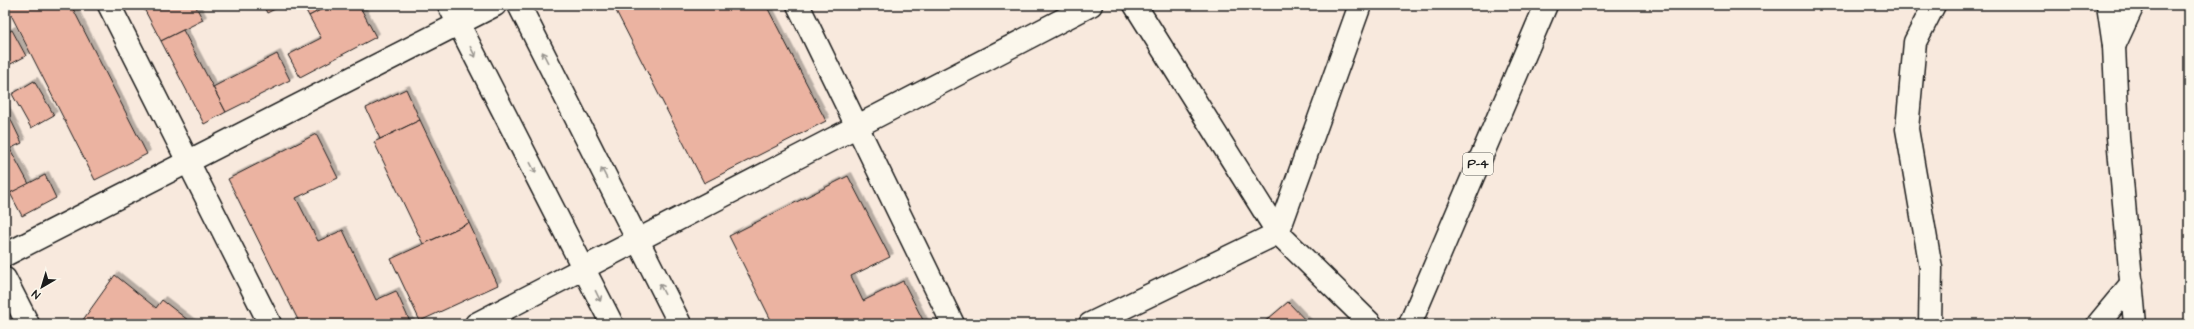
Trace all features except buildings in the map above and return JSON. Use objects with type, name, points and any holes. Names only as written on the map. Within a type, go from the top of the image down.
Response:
[{"type":"main road","points":[[108,5],[270,324]]},
{"type":"main road","points":[[5,255],[187,162],[454,14],[495,5]]},
{"type":"main road","points":[[519,5],[680,324]]},
{"type":"main road","points":[[798,5],[953,324]]},
{"type":"main road","points":[[476,324],[1091,5]]},
{"type":"main road","points":[[1135,5],[1278,233],[1371,324]]},
{"type":"main road","points":[[1090,324],[1278,233],[1360,5]]},
{"type":"main road","name":"P-4","points":[[1410,324],[1546,5]]},
{"type":"main road","points":[[1930,324],[1931,268],[1907,129],[1915,42],[1934,5]]},
{"type":"main road","points":[[2108,5],[2114,46],[2118,137],[2135,324]]},
{"type":"main road","points":[[2114,46],[2133,5]]},
{"type":"main road","points":[[454,14],[585,268],[612,324]]},
{"type":"main road","points":[[5,279],[28,324]]},
{"type":"main road","points":[[2098,324],[2132,283]]}]
